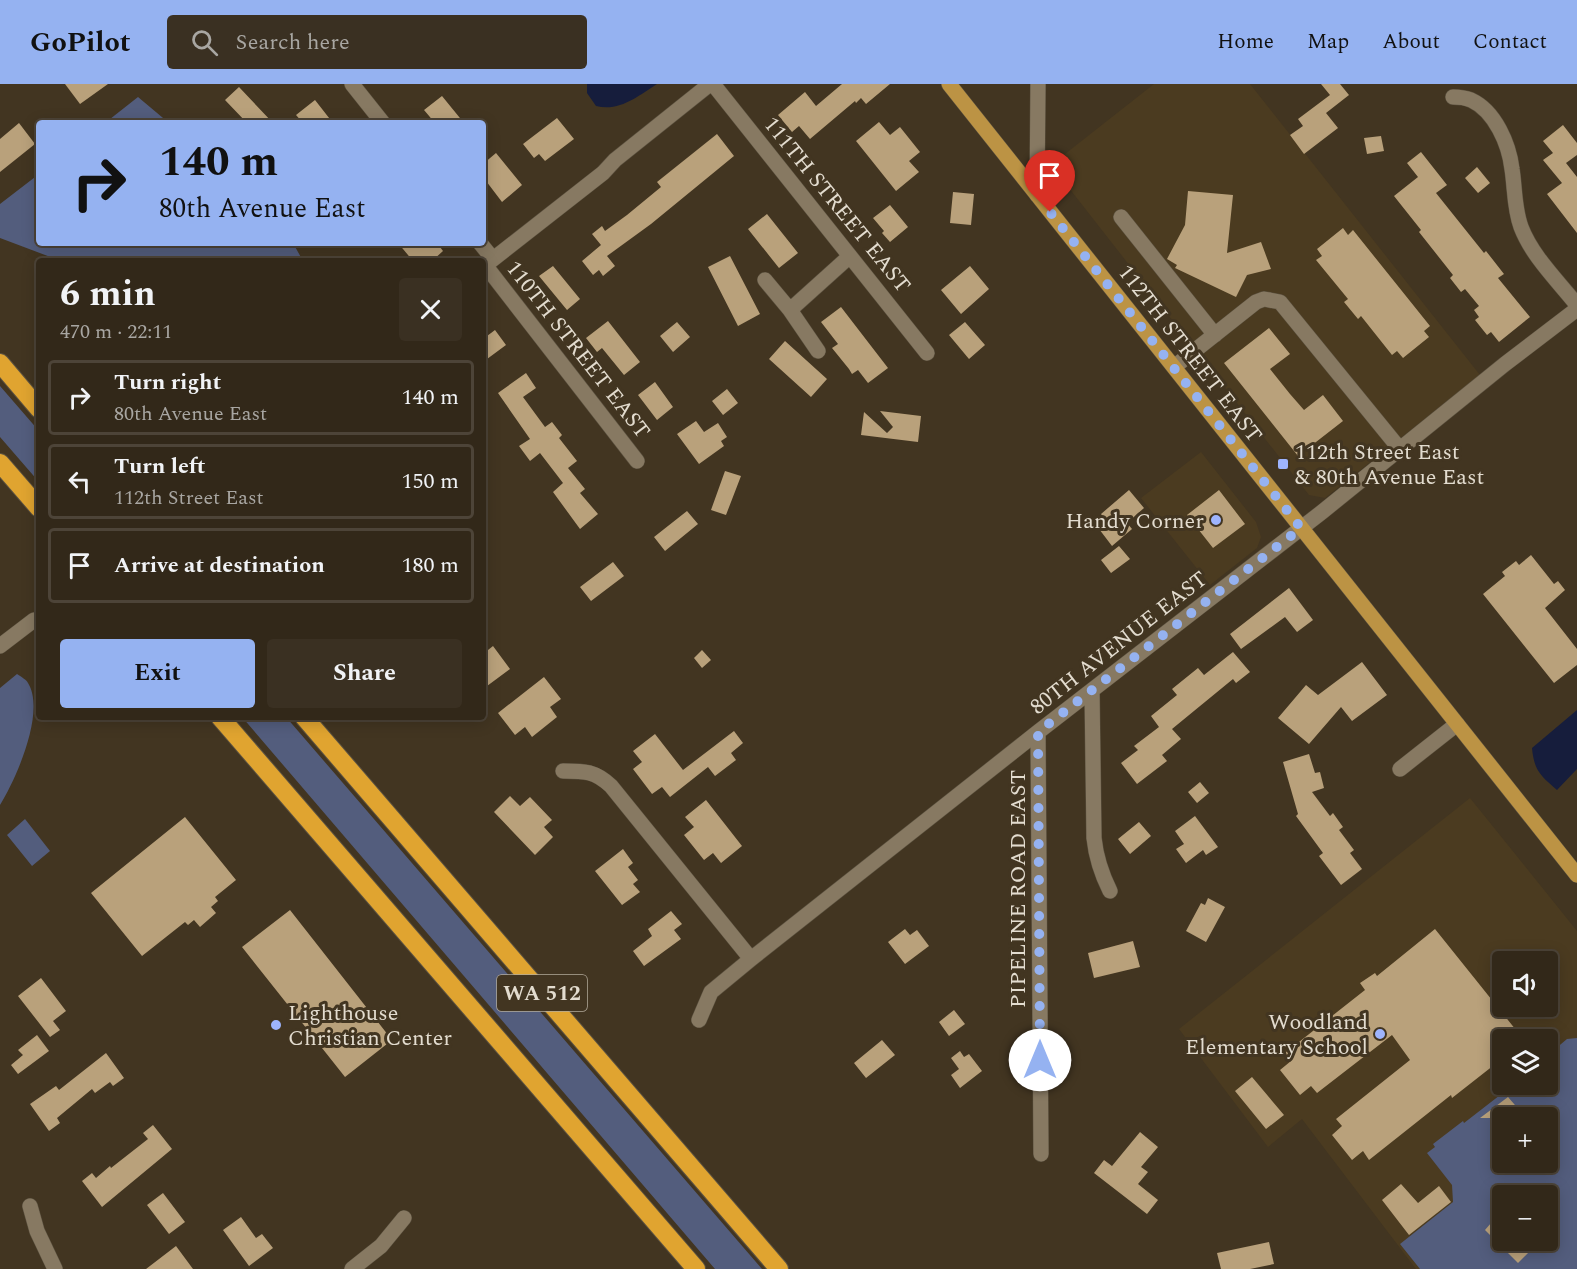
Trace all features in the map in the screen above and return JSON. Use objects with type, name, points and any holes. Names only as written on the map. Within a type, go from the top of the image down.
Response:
[{"type":"highway","points":[[0,363],[36,405]]},
{"type":"highway","points":[[0,463],[36,505]]},
{"type":"highway","name":"WA 512","points":[[223,720],[696,1269]]},
{"type":"highway","name":"WA 512","points":[[307,720],[779,1269]]},
{"type":"main road","name":"112TH STREET EAST","points":[[949,84],[1577,875]]},
{"type":"street","points":[[352,84],[381,120]]},
{"type":"street","points":[[487,263],[712,84]]},
{"type":"street","name":"111TH STREET EAST","points":[[712,84],[927,353]]},
{"type":"street","points":[[1037,195],[1038,84]]},
{"type":"street","points":[[1453,97],[1471,100],[1482,107],[1497,127],[1504,140],[1512,166],[1515,199],[1521,227],[1536,254],[1577,307]]},
{"type":"street","points":[[1122,217],[1215,335]]},
{"type":"street","points":[[790,310],[850,256]]},
{"type":"street","name":"110TH STREET EAST","points":[[487,263],[638,461]]},
{"type":"street","points":[[765,280],[790,310],[818,351]]},
{"type":"street","points":[[1174,368],[1256,302],[1264,299],[1280,302],[1399,448]]},
{"type":"street","name":"80TH AVENUE EAST","points":[[699,1020],[711,992],[751,959],[1301,528],[1577,307]]},
{"type":"street","points":[[0,646],[34,620]]},
{"type":"street","points":[[1092,690],[1094,838],[1096,858],[1110,891]]},
{"type":"street","points":[[1400,769],[1457,724]]},
{"type":"street","name":"PIPELINE ROAD EAST","points":[[1038,732],[1041,1154]]},
{"type":"street","points":[[563,771],[589,772],[601,776],[611,786],[751,959]]},
{"type":"street","points":[[30,1206],[37,1231],[55,1269]]},
{"type":"street","points":[[352,1269],[381,1246],[404,1218]]},
{"type":"shaded area","points":[[587,84],[657,84],[628,102],[605,107],[596,106],[587,93]]},
{"type":"shaded area","points":[[1154,84],[1250,84],[1480,375],[1325,498],[1309,495],[1051,165]]},
{"type":"shaded area","points":[[138,97],[165,120],[109,120]]},
{"type":"shaded area","points":[[36,176],[36,246],[295,246],[301,258],[53,258],[0,238],[0,204]]},
{"type":"shaded area","points":[[0,386],[36,428],[36,479],[0,437]]},
{"type":"shaded area","points":[[1201,452],[1256,522],[1261,537],[1257,548],[1210,585],[1141,498]]},
{"type":"shaded area","points":[[17,674],[28,683],[33,696],[31,727],[21,763],[0,805],[0,688]]},
{"type":"shaded area","points":[[1577,710],[1577,769],[1557,790],[1539,772],[1534,762],[1532,748]]},
{"type":"shaded area","points":[[245,720],[289,720],[762,1269],[715,1269]]},
{"type":"shaded area","name":"Woodland Elementary School","points":[[1470,798],[1577,931],[1577,1269],[1416,1269],[1302,1119],[1268,1147],[1179,1029]]},
{"type":"shaded area","points":[[25,819],[50,851],[32,866],[7,835]]},
{"type":"shaded area","points":[[1577,1038],[1577,1269],[1420,1269],[1400,1244],[1453,1202],[1452,1185],[1427,1153],[1435,1147],[1433,1144],[1500,1095],[1558,1095],[1558,1047],[1567,1039]]},
{"type":"building","points":[[65,84],[108,84],[80,104]]},
{"type":"building","points":[[842,84],[890,84],[866,104],[861,98],[856,103],[855,101],[810,139],[799,126],[792,132],[778,115],[805,92],[816,106]]},
{"type":"building","points":[[1321,84],[1340,84],[1349,95],[1326,113],[1338,128],[1304,154],[1290,135],[1303,126],[1298,119],[1330,95]]},
{"type":"building","points":[[239,87],[270,120],[244,120],[225,100]]},
{"type":"building","points":[[442,96],[462,120],[432,120],[424,110]]},
{"type":"building","points":[[315,100],[331,120],[300,120],[296,115]]},
{"type":"building","points":[[557,118],[574,139],[545,161],[539,154],[534,158],[523,144]]},
{"type":"building","points":[[879,122],[890,135],[900,127],[920,152],[909,161],[919,172],[896,191],[856,141]]},
{"type":"building","points":[[19,123],[35,144],[0,172],[0,139]]},
{"type":"building","points":[[1563,125],[1577,143],[1577,155],[1566,163],[1577,177],[1577,233],[1547,194],[1562,183],[1543,160],[1553,153],[1543,141]]},
{"type":"building","points":[[717,134],[734,156],[651,224],[607,256],[615,266],[603,276],[599,270],[593,275],[582,261],[601,245],[592,234],[602,226],[605,231],[627,215],[661,187],[657,182]]},
{"type":"building","points":[[1381,136],[1384,151],[1367,154],[1364,138]]},
{"type":"building","points":[[1421,152],[1447,185],[1436,193],[1484,253],[1486,251],[1504,274],[1498,278],[1530,317],[1499,342],[1491,332],[1487,335],[1475,320],[1479,317],[1474,310],[1479,306],[1465,289],[1461,292],[1450,278],[1453,275],[1394,196],[1418,177],[1407,163]]},
{"type":"building","points":[[496,153],[522,185],[502,202],[486,181],[486,161]]},
{"type":"building","points":[[1477,167],[1490,183],[1478,193],[1465,178]]},
{"type":"building","points":[[1188,191],[1233,195],[1227,253],[1261,242],[1271,269],[1247,275],[1236,297],[1175,268],[1177,265],[1167,259],[1185,225]]},
{"type":"building","points":[[953,192],[974,194],[971,225],[950,223]]},
{"type":"building","points":[[890,205],[908,227],[890,242],[873,218]]},
{"type":"building","points":[[767,214],[798,253],[779,268],[748,229]]},
{"type":"building","points":[[1343,228],[1348,235],[1353,230],[1430,326],[1424,331],[1429,337],[1403,358],[1397,351],[1392,355],[1361,316],[1358,319],[1344,302],[1348,299],[1316,260],[1322,256],[1317,249]]},
{"type":"building","points":[[400,246],[439,246],[443,251],[435,258],[410,258]]},
{"type":"building","points":[[730,256],[760,314],[738,326],[708,267]]},
{"type":"building","points":[[553,266],[580,299],[567,310],[539,276]]},
{"type":"building","points":[[970,266],[989,289],[961,314],[941,290]]},
{"type":"building","points":[[841,307],[888,368],[868,383],[858,370],[852,374],[832,348],[838,344],[821,322]]},
{"type":"building","points":[[608,321],[640,362],[624,375],[602,348],[597,352],[586,338]]},
{"type":"building","points":[[677,322],[690,337],[673,352],[660,336]]},
{"type":"building","points":[[965,322],[985,345],[969,359],[949,335]]},
{"type":"building","points":[[1269,328],[1290,354],[1270,369],[1304,410],[1323,395],[1343,421],[1298,456],[1224,363]]},
{"type":"building","points":[[495,330],[506,345],[486,360],[486,337]]},
{"type":"building","points":[[785,341],[827,379],[811,397],[769,359]]},
{"type":"building","points":[[526,373],[536,388],[523,397],[545,427],[552,422],[562,435],[559,438],[577,461],[568,468],[585,489],[580,493],[598,514],[580,529],[553,492],[563,483],[540,453],[530,461],[519,446],[530,439],[498,393]]},
{"type":"building","points":[[655,382],[673,407],[657,420],[638,395]]},
{"type":"building","points":[[727,389],[738,403],[723,415],[712,401]]},
{"type":"building","points":[[880,411],[921,416],[918,442],[861,435],[864,412],[887,433],[893,427]]},
{"type":"building","points":[[696,421],[704,432],[718,423],[727,437],[721,441],[724,446],[699,464],[677,434]]},
{"type":"building","points":[[725,471],[741,476],[726,515],[711,510]]},
{"type":"building","points":[[1129,490],[1144,508],[1127,523],[1132,529],[1112,546],[1096,525],[1104,518],[1101,514]]},
{"type":"building","name":"Handy Corner","points":[[1219,490],[1245,524],[1213,548],[1187,515]]},
{"type":"building","points":[[687,511],[698,524],[665,551],[654,537]]},
{"type":"building","points":[[1119,546],[1130,559],[1111,573],[1101,560]]},
{"type":"building","points":[[1531,555],[1554,584],[1558,581],[1565,590],[1545,608],[1577,649],[1577,665],[1554,683],[1483,594],[1505,576],[1502,572],[1516,561],[1519,565]]},
{"type":"building","points":[[613,562],[624,576],[591,601],[580,587]]},
{"type":"building","points":[[1289,588],[1313,620],[1297,632],[1285,617],[1241,649],[1230,634]]},
{"type":"building","points":[[493,646],[510,669],[486,687],[486,652]]},
{"type":"building","points":[[702,650],[711,660],[702,668],[694,658]]},
{"type":"building","points":[[1233,652],[1250,672],[1236,683],[1233,679],[1172,729],[1181,739],[1162,755],[1167,761],[1137,784],[1121,763],[1138,750],[1134,746],[1159,727],[1151,716],[1177,695],[1172,689],[1198,668],[1204,675]]},
{"type":"building","points":[[1362,662],[1387,695],[1352,721],[1341,707],[1309,744],[1278,718],[1306,685],[1318,695]]},
{"type":"building","points":[[544,677],[561,699],[550,707],[557,717],[532,737],[525,727],[515,735],[498,713]]},
{"type":"building","points":[[734,731],[743,743],[731,753],[736,760],[715,776],[708,767],[670,797],[662,787],[652,794],[633,769],[642,762],[633,751],[655,734],[683,770]]},
{"type":"building","points":[[1309,754],[1315,773],[1320,772],[1324,788],[1312,792],[1330,816],[1333,813],[1343,827],[1339,830],[1354,850],[1350,853],[1362,869],[1341,885],[1319,856],[1323,853],[1296,816],[1298,814],[1283,762]]},
{"type":"building","points":[[1200,782],[1209,793],[1197,803],[1188,792]]},
{"type":"building","points":[[510,796],[520,806],[530,797],[552,820],[544,827],[553,837],[535,855],[494,812]]},
{"type":"building","points":[[706,800],[742,846],[721,863],[713,853],[704,860],[684,835],[694,827],[685,817]]},
{"type":"building","points":[[1195,816],[1218,847],[1206,855],[1203,850],[1186,863],[1176,849],[1184,844],[1175,831]]},
{"type":"building","points":[[185,817],[236,880],[215,897],[218,901],[211,907],[216,913],[200,927],[194,920],[188,925],[185,922],[142,956],[91,893]]},
{"type":"building","points":[[1139,822],[1151,836],[1130,854],[1118,839]]},
{"type":"building","points":[[623,849],[633,863],[628,867],[638,880],[633,884],[640,892],[622,905],[595,871]]},
{"type":"building","points":[[1208,898],[1225,907],[1206,942],[1186,931],[1201,903],[1205,905]]},
{"type":"building","points":[[290,910],[392,1040],[345,1077],[242,947]]},
{"type":"building","points":[[671,911],[682,924],[674,930],[681,939],[644,966],[633,951],[652,936],[648,929]]},
{"type":"building","points":[[905,929],[910,935],[917,930],[929,946],[905,964],[888,942]]},
{"type":"building","points":[[1435,929],[1492,1000],[1492,1017],[1506,1017],[1515,1029],[1492,1029],[1492,1067],[1452,1098],[1451,1095],[1369,1160],[1363,1151],[1352,1160],[1332,1135],[1342,1126],[1336,1119],[1410,1060],[1392,1035],[1317,1093],[1311,1086],[1300,1095],[1280,1070],[1291,1061],[1285,1053],[1365,990],[1360,983],[1375,973],[1377,976]]},
{"type":"building","points":[[1133,941],[1140,967],[1094,978],[1088,953]]},
{"type":"building","points":[[41,978],[66,1011],[53,1021],[60,1030],[50,1037],[18,996]]},
{"type":"building","points":[[954,1010],[965,1024],[949,1036],[939,1022]]},
{"type":"building","points":[[37,1035],[49,1051],[18,1074],[11,1065],[23,1055],[18,1050]]},
{"type":"building","points":[[882,1040],[895,1055],[866,1078],[854,1063]]},
{"type":"building","points":[[960,1051],[964,1057],[969,1054],[982,1071],[960,1088],[951,1075],[959,1069],[951,1058]]},
{"type":"building","points":[[106,1053],[124,1078],[113,1086],[110,1082],[95,1093],[92,1089],[57,1118],[60,1123],[49,1131],[30,1104],[56,1086],[59,1090]]},
{"type":"building","points":[[1252,1077],[1284,1115],[1266,1129],[1235,1091]]},
{"type":"building","points":[[1508,1097],[1517,1107],[1495,1107]]},
{"type":"building","points":[[1492,1109],[1492,1118],[1480,1118]]},
{"type":"building","points":[[153,1125],[172,1149],[102,1207],[82,1181],[92,1173],[96,1178],[148,1139],[143,1133]]},
{"type":"building","points":[[1140,1132],[1158,1147],[1141,1167],[1148,1172],[1138,1184],[1158,1200],[1147,1214],[1094,1173],[1104,1160],[1112,1166]]},
{"type":"building","points":[[1401,1184],[1418,1203],[1439,1186],[1451,1202],[1409,1235],[1382,1200]]},
{"type":"building","points":[[163,1193],[185,1222],[169,1234],[147,1205]]},
{"type":"building","points":[[241,1217],[256,1238],[262,1234],[273,1248],[249,1266],[223,1230]]},
{"type":"building","points":[[1492,1222],[1492,1237],[1485,1230]]},
{"type":"building","points":[[1269,1242],[1274,1264],[1250,1269],[1221,1269],[1217,1253]]},
{"type":"building","points":[[176,1246],[193,1269],[146,1269]]},
{"type":"building","points":[[1506,1251],[1530,1251],[1518,1263]]},
{"type":"place","name":"112th Street East & 80th Avenue East","points":[[1283,464]]},
{"type":"place","name":"Handy Corner","points":[[1216,520]]},
{"type":"place","name":"Lighthouse Christian Center","points":[[276,1025]]},
{"type":"place","name":"Woodland Elementary School","points":[[1380,1034]]},
{"type":"route","points":[[1040,1060],[1038,732],[1301,528],[1050,212]]}]
